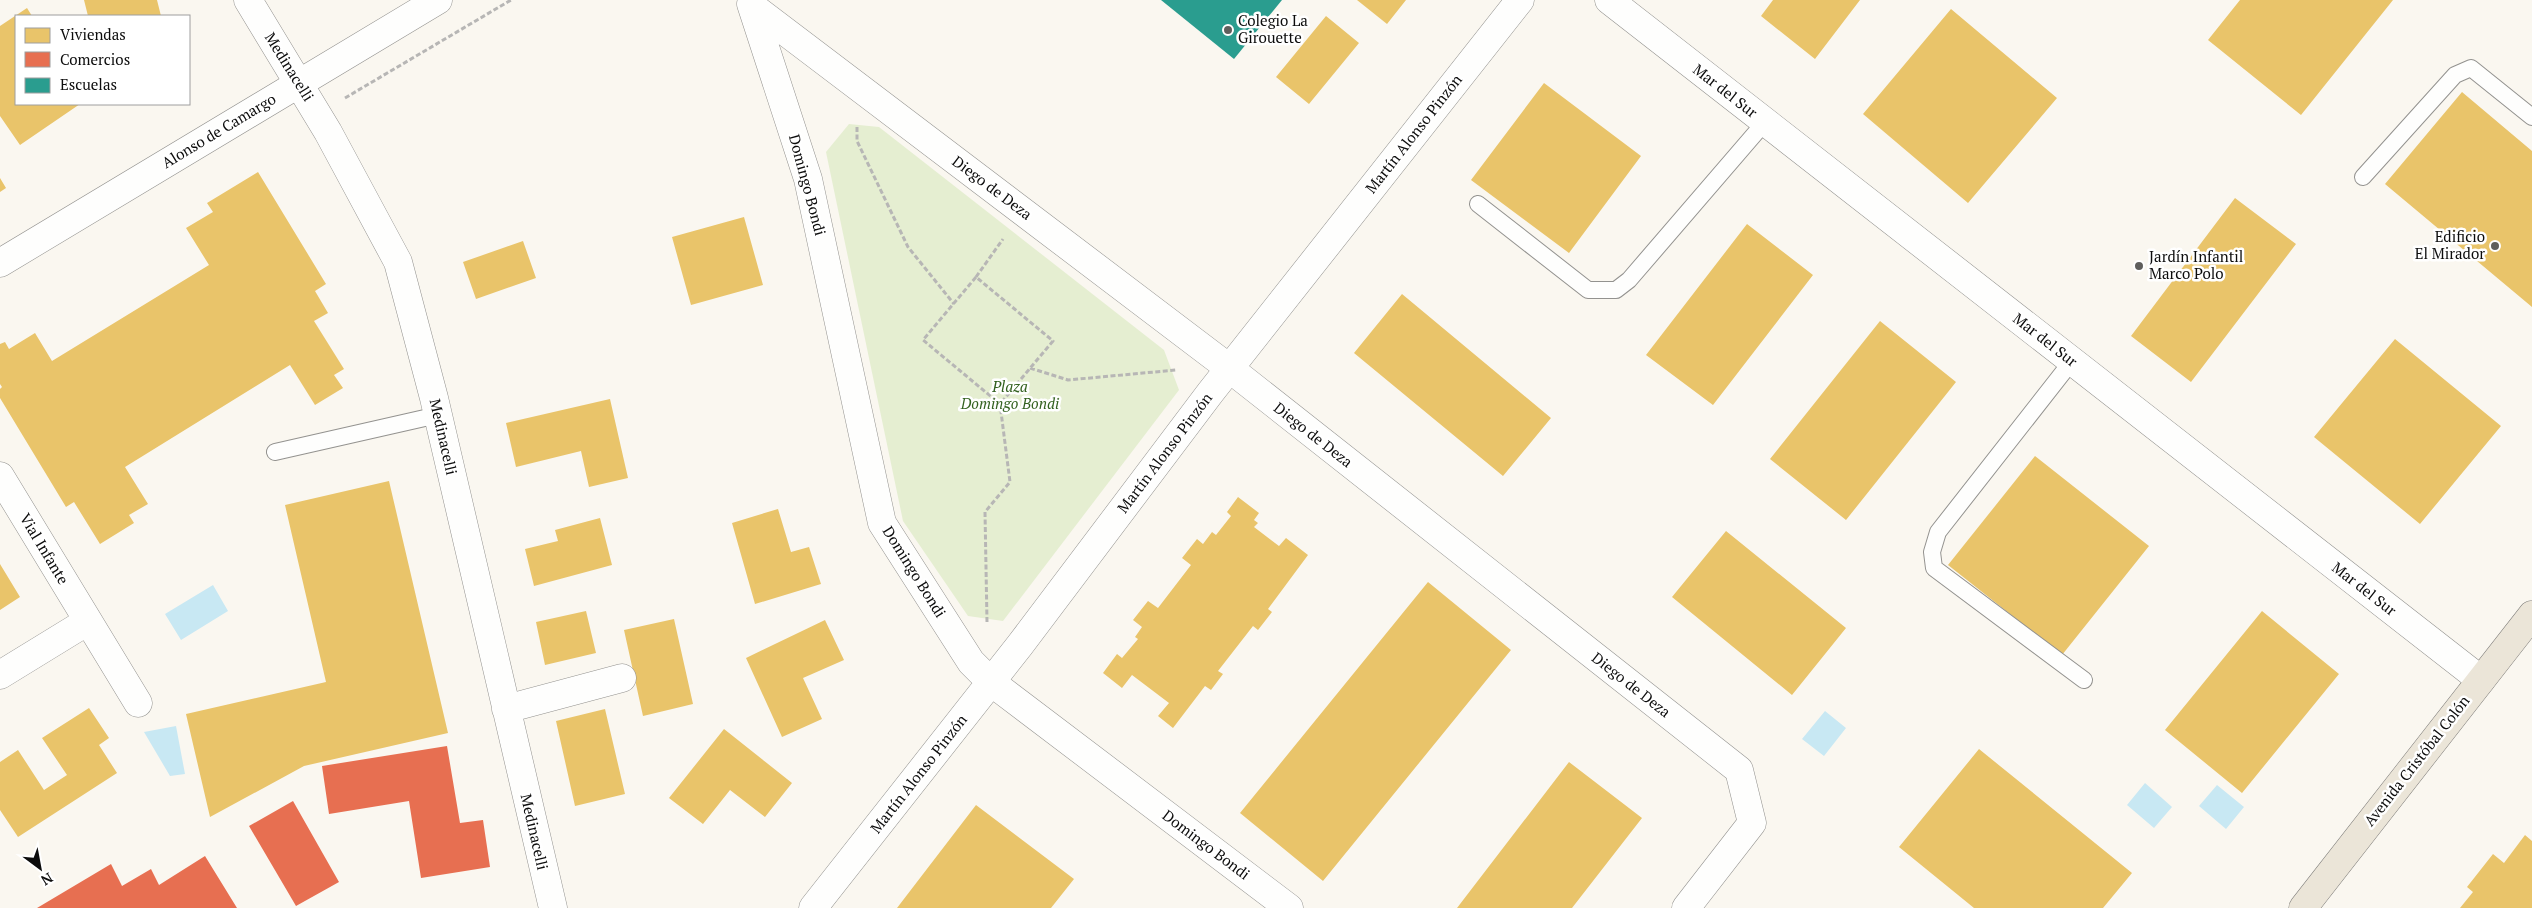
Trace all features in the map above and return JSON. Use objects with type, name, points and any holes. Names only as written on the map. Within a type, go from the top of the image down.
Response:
[{"type":"main road","name":"Avenida Cristóbal Colón","points":[[2302,908],[2532,615]]},
{"type":"street","name":"Medinacelli","points":[[248,0],[318,114],[398,262],[438,415],[553,908]]},
{"type":"street","name":"Alonso de Camargo","points":[[0,263],[438,0]]},
{"type":"street","name":"Martín Alonso Pinzón","points":[[813,908],[991,682],[1229,368],[1520,0]]},
{"type":"street","name":"Mar del Sur","points":[[1609,0],[2481,680]]},
{"type":"street","name":"Diego de Deza","points":[[751,3],[859,88],[1229,368],[1740,770],[1752,823],[1686,908]]},
{"type":"street","name":"Domingo Bondi","points":[[751,3],[808,179],[882,523],[971,662],[991,682],[1289,908]]},
{"type":"street","name":"Vial Infante","points":[[0,476],[138,702]]},
{"type":"street","points":[[0,675],[88,621]]},
{"type":"street","points":[[506,708],[622,678]]},
{"type":"lane","points":[[2364,177],[2456,75],[2471,68],[2532,117]]},
{"type":"lane","points":[[1478,204],[1588,290],[1616,290],[1629,280],[1765,122]]},
{"type":"lane","points":[[2072,362],[1938,532],[1932,552],[1934,568],[2084,680]]},
{"type":"lane","points":[[275,452],[438,415]]},
{"type":"path","points":[[318,114],[511,0]]},
{"type":"path","points":[[859,88],[857,142],[908,247],[954,304]]},
{"type":"path","points":[[1020,644],[987,626],[985,512],[1010,482],[1000,404],[923,340],[976,277],[1022,211]]},
{"type":"path","points":[[976,277],[1053,341],[1000,404]]},
{"type":"path","points":[[1030,368],[1068,380],[1181,370]]},
{"type":"green space","name":"Plaza Domingo Bondi","points":[[849,124],[879,127],[1164,350],[1179,390],[1003,621],[968,616],[903,521],[826,152]]},
{"type":"water","points":[[213,585],[228,611],[181,640],[165,614]]},
{"type":"water","points":[[1825,711],[1846,728],[1824,756],[1802,739]]},
{"type":"water","points":[[176,726],[185,774],[170,776],[144,732]]},
{"type":"water","points":[[2145,783],[2172,807],[2154,828],[2127,805]]},
{"type":"water","points":[[2217,785],[2244,807],[2226,829],[2199,806]]},
{"type":"building: Viviendas","points":[[84,0],[157,0],[161,15],[88,15]]},
{"type":"building: Viviendas","points":[[1357,0],[1406,0],[1387,24]]},
{"type":"building: Viviendas","points":[[1773,0],[1860,0],[1815,59],[1761,16]]},
{"type":"building: Viviendas","points":[[2240,0],[2393,0],[2301,115],[2208,40]]},
{"type":"building: Viviendas","points":[[27,8],[31,15],[16,15]]},
{"type":"building: Viviendas","points":[[1951,9],[2057,98],[1968,203],[1863,114]]},
{"type":"building: Viviendas","points":[[15,16],[15,105],[79,105],[20,145],[0,116],[0,26]]},
{"type":"building: Viviendas","points":[[1326,16],[1359,43],[1309,104],[1276,77]]},
{"type":"building: Viviendas","points":[[1544,83],[1641,156],[1569,253],[1471,180]]},
{"type":"building: Viviendas","name":"Edificio El Mirador","points":[[2462,92],[2532,151],[2532,307],[2385,184]]},
{"type":"building: Viviendas","points":[[258,172],[326,284],[315,291],[328,313],[314,321],[344,369],[334,375],[343,388],[315,405],[290,365],[125,467],[148,504],[129,515],[134,523],[100,544],[74,502],[66,507],[0,398],[0,389],[2,387],[0,384],[0,344],[5,342],[9,349],[35,333],[52,361],[209,265],[186,228],[213,212],[207,203]]},
{"type":"building: Viviendas","points":[[0,178],[6,188],[0,192]]},
{"type":"building: Viviendas","points":[[2235,198],[2296,244],[2191,382],[2131,336]]},
{"type":"building: Viviendas","points":[[744,217],[763,285],[691,305],[672,237]]},
{"type":"building: Viviendas","points":[[1747,224],[1813,275],[1713,405],[1646,355]]},
{"type":"building: Viviendas","points":[[523,241],[536,278],[476,299],[463,262]]},
{"type":"building: Viviendas","points":[[1402,294],[1551,418],[1503,476],[1354,353]]},
{"type":"building: Viviendas","points":[[1880,321],[1956,382],[1846,520],[1770,459]]},
{"type":"building: Viviendas","points":[[2395,339],[2501,426],[2420,524],[2314,437]]},
{"type":"building: Viviendas","points":[[610,399],[628,478],[589,487],[581,451],[516,467],[506,423]]},
{"type":"building: Viviendas","points":[[2035,456],[2149,546],[2062,655],[1948,565]]},
{"type":"building: Viviendas","points":[[389,481],[448,733],[304,766],[210,817],[186,714],[326,682],[285,505]]},
{"type":"building: Viviendas","points":[[1238,497],[1259,513],[1254,520],[1258,523],[1254,527],[1279,546],[1286,538],[1308,555],[1268,609],[1272,612],[1258,630],[1253,626],[1218,671],[1223,674],[1211,690],[1205,686],[1173,728],[1158,716],[1169,703],[1132,675],[1122,688],[1103,673],[1117,654],[1122,658],[1138,639],[1135,637],[1142,627],[1133,620],[1148,601],[1158,608],[1191,565],[1182,558],[1197,539],[1203,544],[1212,532],[1216,535],[1231,516],[1227,512]]},
{"type":"building: Viviendas","points":[[778,509],[791,552],[809,547],[821,584],[755,604],[732,523]]},
{"type":"building: Viviendas","points":[[600,518],[612,565],[534,586],[525,549],[558,541],[555,530]]},
{"type":"building: Viviendas","points":[[1726,531],[1846,628],[1792,695],[1672,597]]},
{"type":"building: Viviendas","points":[[0,564],[20,597],[0,610]]},
{"type":"building: Viviendas","points":[[1428,582],[1511,650],[1323,881],[1240,813]]},
{"type":"building: Viviendas","points":[[586,611],[596,653],[545,665],[536,622]]},
{"type":"building: Viviendas","points":[[2262,611],[2339,674],[2242,793],[2165,730]]},
{"type":"building: Viviendas","points":[[674,619],[693,704],[643,716],[624,630]]},
{"type":"building: Viviendas","points":[[825,620],[844,660],[803,678],[822,719],[782,737],[746,658]]},
{"type":"building: Viviendas","points":[[89,708],[109,738],[99,745],[117,773],[18,837],[0,810],[0,762],[18,750],[44,790],[67,775],[42,738]]},
{"type":"building: Viviendas","points":[[605,709],[625,794],[575,806],[556,721]]},
{"type":"building: Viviendas","points":[[724,729],[792,783],[765,817],[730,790],[703,824],[669,798]]},
{"type":"building: Viviendas","points":[[1979,749],[2132,873],[2103,908],[1974,908],[1899,847]]},
{"type":"building: Viviendas","points":[[1569,762],[1642,818],[1572,908],[1457,908]]},
{"type":"building: Viviendas","points":[[976,805],[1074,879],[1051,908],[897,908]]},
{"type":"building: Viviendas","points":[[2525,835],[2532,841],[2532,908],[2460,908],[2473,892],[2467,887],[2493,854],[2504,863]]},
{"type":"building: Comercios","points":[[447,746],[460,823],[483,820],[490,867],[421,878],[409,801],[329,814],[322,766]]},
{"type":"building: Comercios","points":[[293,801],[339,882],[296,906],[249,826]]},
{"type":"building: Comercios","points":[[205,856],[237,908],[37,908],[111,864],[122,886],[151,869],[159,885]]},
{"type":"building: Escuelas","name":"Colegio La Girouette","points":[[1161,0],[1282,0],[1234,59]]},
{"type":"place","name":"Colegio La Girouette","points":[[1228,30]]},
{"type":"place","name":"Edificio El Mirador","points":[[2495,246]]},
{"type":"place","name":"Jardín Infantil Marco Polo","points":[[2139,266]]}]
